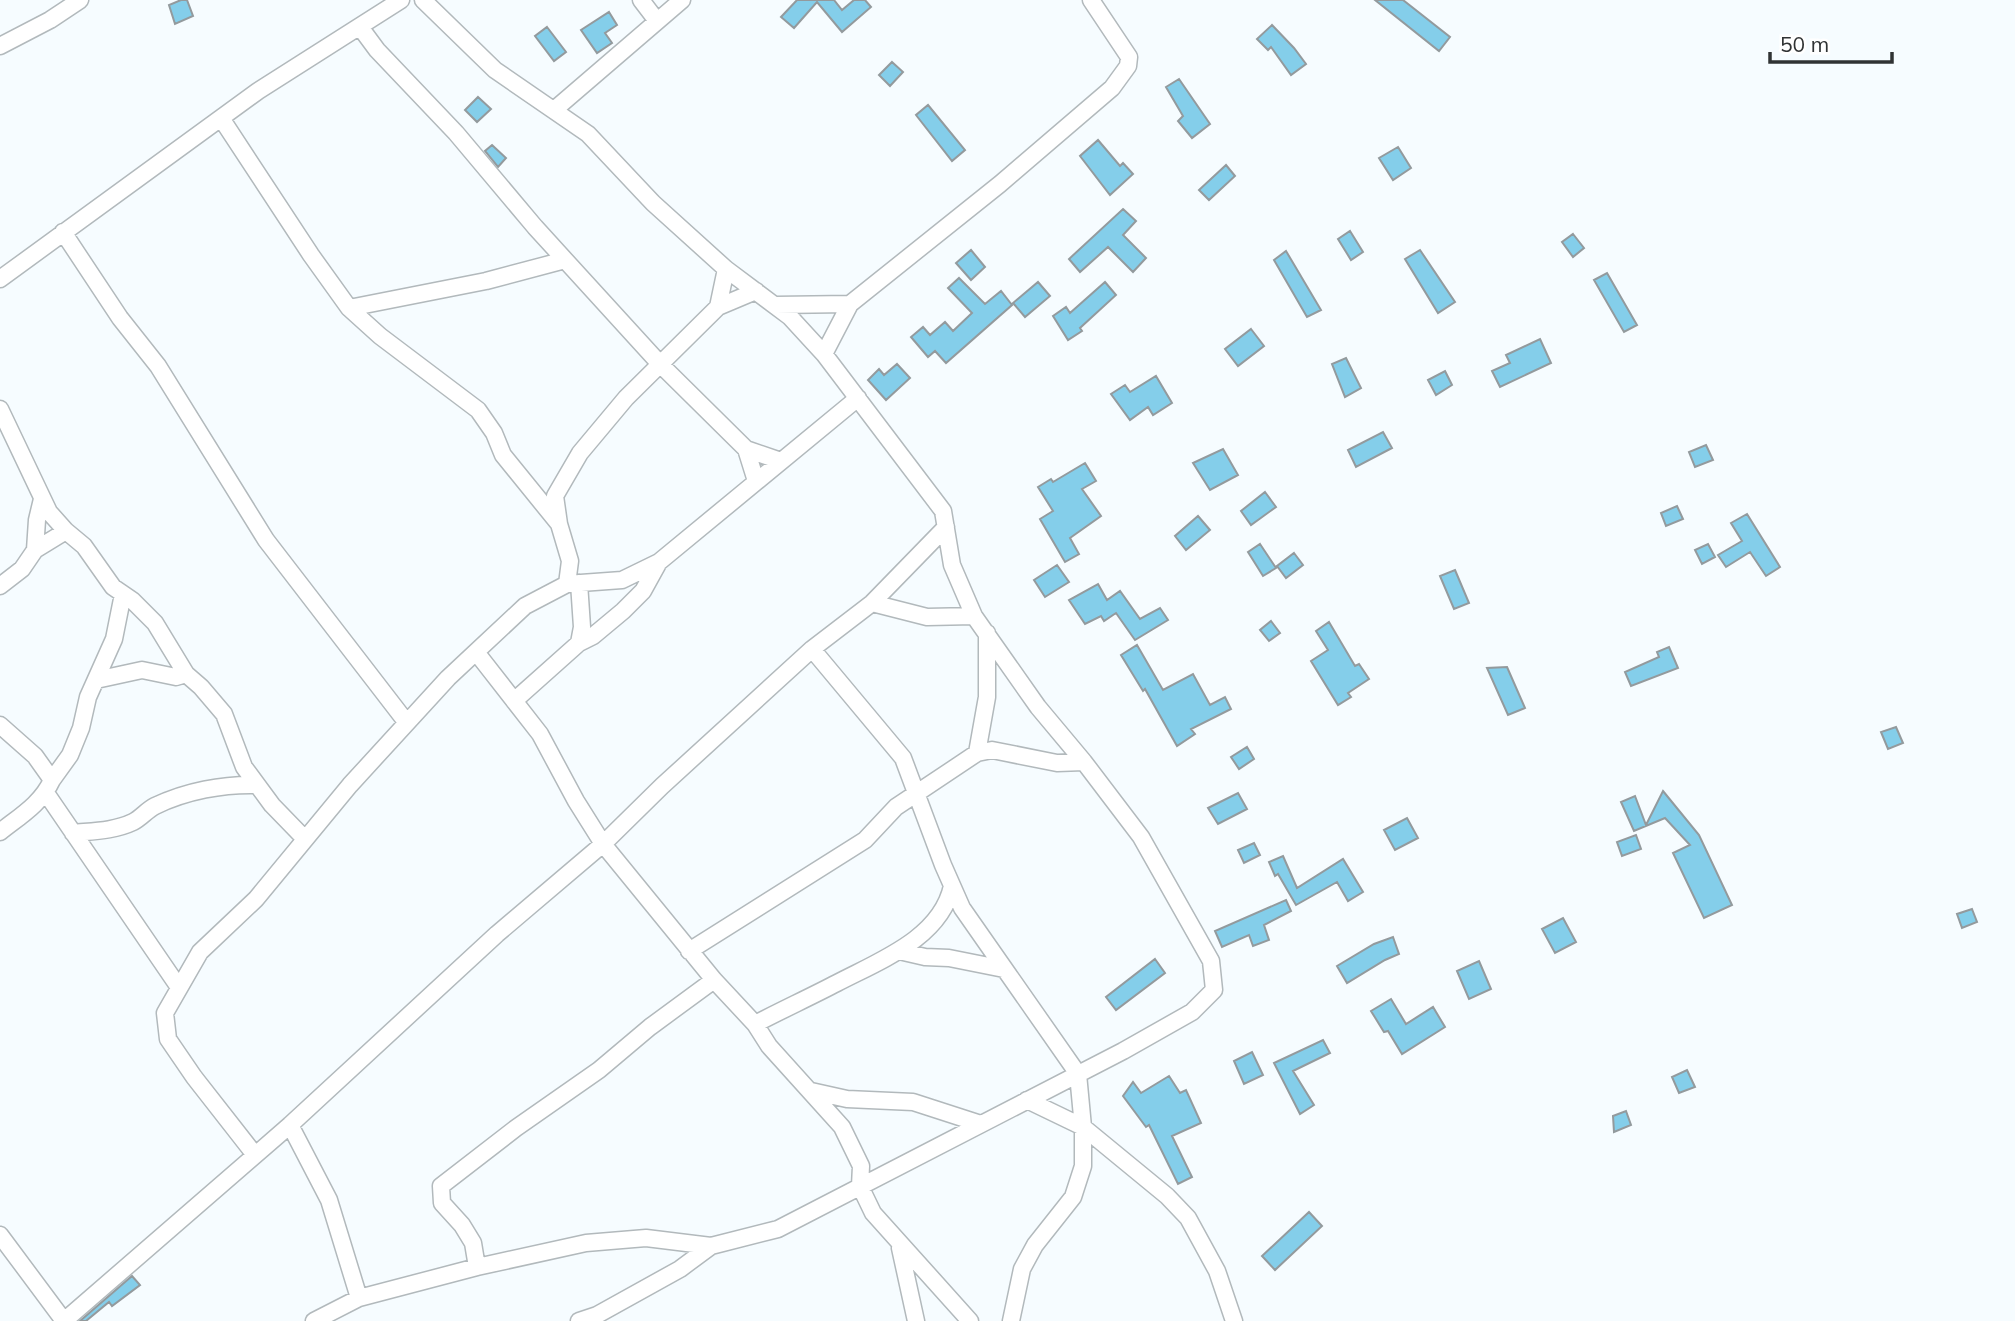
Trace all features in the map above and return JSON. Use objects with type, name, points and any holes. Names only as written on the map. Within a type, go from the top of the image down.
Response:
[{"type":"street","points":[[0,46],[51,20],[80,0]]},
{"type":"street","points":[[0,279],[258,91],[401,0]]},
{"type":"street","points":[[314,1321],[359,1298],[477,1267],[586,1244],[646,1238],[711,1245],[778,1229],[1192,1012],[1214,990],[1211,961],[1141,836],[1038,707],[974,616],[952,565],[943,511],[929,489],[824,354],[790,317],[726,269],[653,203],[587,134],[495,70],[423,0]]},
{"type":"street","points":[[641,0],[657,21]]},
{"type":"street","points":[[554,110],[682,0]]},
{"type":"street","points":[[824,354],[850,304],[1000,184],[1112,88],[1128,66],[1129,57],[1091,0]]},
{"type":"street","points":[[360,27],[377,50],[456,133],[565,260],[660,364],[746,449],[781,461]]},
{"type":"street","points":[[221,118],[349,308],[380,336],[478,410],[494,433],[503,455],[559,524]]},
{"type":"street","points":[[63,232],[120,318],[158,366],[266,540],[407,723]]},
{"type":"street","points":[[349,308],[486,281],[565,260]]},
{"type":"street","points":[[718,307],[726,269]]},
{"type":"street","points":[[579,643],[582,627],[555,496],[580,453],[626,398],[718,307],[756,291]]},
{"type":"street","points":[[776,305],[850,304]]},
{"type":"street","points":[[255,1155],[168,1039],[165,1013],[178,986],[200,952],[256,899],[350,785],[448,678],[525,606],[573,584],[622,580],[659,562],[858,398]]},
{"type":"street","points":[[0,409],[49,512],[84,546],[113,587],[132,600],[155,623],[186,674],[201,687],[223,714],[244,767],[272,805],[305,839]]},
{"type":"street","points":[[746,449],[756,481]]},
{"type":"street","points":[[35,550],[42,499]]},
{"type":"street","points":[[0,1235],[64,1321],[290,1125],[497,934],[603,844],[662,786],[812,649],[872,603],[946,527]]},
{"type":"street","points":[[0,586],[22,569],[35,550],[66,531]]},
{"type":"street","points":[[514,701],[643,591],[659,562]]},
{"type":"street","points":[[0,832],[31,809],[70,755],[81,728],[88,697],[114,639],[123,594]]},
{"type":"street","points":[[872,603],[926,617],[974,616]]},
{"type":"street","points":[[977,753],[986,697],[987,633]]},
{"type":"street","points":[[812,649],[903,758],[962,908],[1078,1074],[1083,1127],[1083,1166],[1073,1197],[1035,1245],[1022,1269],[1011,1321]]},
{"type":"street","points":[[476,652],[540,734],[603,844],[689,951],[755,1024],[769,1046],[842,1127],[861,1166],[860,1186],[873,1213],[965,1319]]},
{"type":"street","points":[[96,680],[142,670],[176,677],[186,674]]},
{"type":"street","points":[[0,725],[35,756],[73,833],[178,986]]},
{"type":"street","points":[[689,951],[865,839],[896,807],[977,753],[992,750],[1057,763],[1084,762]]},
{"type":"street","points":[[73,833],[111,829],[135,821],[170,799],[230,784],[257,785]]},
{"type":"street","points":[[755,1024],[899,951],[933,922],[949,901],[952,886]]},
{"type":"street","points":[[899,951],[1003,969]]},
{"type":"street","points":[[477,1267],[472,1243],[462,1225],[442,1203],[441,1186],[516,1128],[599,1070],[650,1027],[714,980]]},
{"type":"street","points":[[811,1091],[847,1099],[913,1102],[981,1124]]},
{"type":"street","points":[[1027,1100],[1083,1127],[1167,1196],[1188,1218],[1217,1271],[1234,1321]]},
{"type":"street","points":[[290,1125],[330,1200],[359,1298]]},
{"type":"street","points":[[899,1243],[916,1321]]},
{"type":"street","points":[[582,1321],[680,1269],[711,1245]]},
{"type":"building","points":[[187,0],[193,16],[175,24],[169,5]]},
{"type":"building","points":[[797,0],[834,0],[842,10],[854,0],[865,0],[871,7],[842,32],[817,2],[794,28],[781,17]]},
{"type":"building","points":[[1375,0],[1403,0],[1450,37],[1439,51]]},
{"type":"building","points":[[609,12],[617,25],[605,33],[612,43],[597,53],[581,30]]},
{"type":"building","points":[[1272,25],[1306,64],[1291,75],[1271,47],[1268,50],[1257,39]]},
{"type":"building","points":[[547,27],[566,52],[554,61],[535,36]]},
{"type":"building","points":[[892,62],[903,72],[890,86],[879,75]]},
{"type":"building","points":[[1179,79],[1210,124],[1192,138],[1178,121],[1183,116],[1166,87]]},
{"type":"building","points":[[478,97],[491,109],[477,122],[465,110]]},
{"type":"building","points":[[928,105],[965,150],[952,161],[916,115]]},
{"type":"building","points":[[1098,140],[1120,166],[1123,163],[1133,174],[1110,195],[1080,156]]},
{"type":"building","points":[[492,145],[506,158],[498,167],[485,151]]},
{"type":"building","points":[[1398,147],[1411,168],[1393,180],[1379,158]]},
{"type":"building","points":[[1226,165],[1235,176],[1209,200],[1199,190]]},
{"type":"building","points":[[1123,209],[1136,221],[1123,235],[1146,258],[1133,272],[1108,247],[1080,272],[1069,259]]},
{"type":"building","points":[[1350,231],[1363,252],[1351,260],[1338,239]]},
{"type":"building","points":[[1573,234],[1584,248],[1573,257],[1562,242]]},
{"type":"building","points":[[971,250],[985,267],[971,280],[956,263]]},
{"type":"building","points":[[1420,250],[1455,302],[1438,313],[1405,259]]},
{"type":"building","points":[[1286,251],[1321,310],[1307,317],[1274,260]]},
{"type":"building","points":[[1607,273],[1637,325],[1624,332],[1594,280]]},
{"type":"building","points":[[959,278],[985,304],[1001,291],[1012,305],[946,363],[935,351],[928,357],[911,337],[923,327],[930,335],[945,322],[953,331],[972,313],[948,288]]},
{"type":"building","points":[[1038,282],[1050,296],[1025,317],[1013,303]]},
{"type":"building","points":[[1105,282],[1116,295],[1080,328],[1082,331],[1068,340],[1053,316],[1066,307],[1070,313]]},
{"type":"building","points":[[1251,329],[1264,346],[1238,366],[1225,349]]},
{"type":"building","points":[[1540,339],[1551,363],[1500,387],[1492,371],[1510,363],[1506,355]]},
{"type":"building","points":[[1346,358],[1361,388],[1345,397],[1332,364]]},
{"type":"building","points":[[897,364],[910,378],[886,400],[868,380],[879,369],[884,375]]},
{"type":"building","points":[[1445,371],[1452,385],[1436,395],[1428,380]]},
{"type":"building","points":[[1156,376],[1172,403],[1153,415],[1148,407],[1130,420],[1111,394],[1125,385],[1130,392]]},
{"type":"building","points":[[1383,432],[1392,448],[1356,467],[1348,450]]},
{"type":"building","points":[[1706,445],[1713,460],[1695,467],[1689,452]]},
{"type":"building","points":[[1223,449],[1238,475],[1210,490],[1193,463]]},
{"type":"building","points":[[1085,463],[1096,481],[1082,489],[1101,516],[1070,538],[1079,554],[1065,562],[1040,519],[1053,511],[1038,487],[1051,479],[1053,482]]},
{"type":"building","points":[[1265,492],[1276,507],[1251,525],[1241,511]]},
{"type":"building","points":[[1677,506],[1683,519],[1666,526],[1661,513]]},
{"type":"building","points":[[1747,514],[1780,567],[1766,576],[1750,552],[1726,567],[1718,555],[1742,541],[1731,523]]},
{"type":"building","points":[[1198,516],[1210,530],[1186,550],[1175,536]]},
{"type":"building","points":[[1260,544],[1276,568],[1263,576],[1248,552]]},
{"type":"building","points":[[1708,544],[1715,557],[1702,564],[1695,550]]},
{"type":"building","points":[[1294,553],[1303,565],[1286,578],[1277,566]]},
{"type":"building","points":[[1057,565],[1069,582],[1045,597],[1034,580]]},
{"type":"building","points":[[1455,570],[1469,603],[1454,609],[1440,576]]},
{"type":"building","points":[[1098,584],[1107,600],[1120,591],[1140,619],[1160,608],[1168,620],[1135,640],[1116,613],[1104,621],[1101,616],[1085,624],[1069,600]]},
{"type":"building","points":[[1271,621],[1280,633],[1269,641],[1260,630]]},
{"type":"building","points":[[1329,622],[1355,666],[1359,664],[1369,679],[1348,693],[1351,697],[1338,705],[1311,661],[1328,650],[1316,631]]},
{"type":"building","points":[[1137,645],[1163,690],[1193,674],[1210,705],[1225,697],[1231,709],[1191,729],[1195,734],[1177,746],[1145,689],[1143,691],[1121,655]]},
{"type":"building","points":[[1669,647],[1678,668],[1631,686],[1625,672],[1659,657],[1657,652]]},
{"type":"building","points":[[1507,667],[1525,708],[1508,715],[1487,668]]},
{"type":"building","points":[[1896,727],[1903,743],[1888,749],[1881,732]]},
{"type":"building","points":[[1247,747],[1254,759],[1239,769],[1231,757]]},
{"type":"building","points":[[1663,791],[1699,835],[1732,905],[1704,918],[1673,853],[1690,845],[1665,818],[1634,831],[1621,802],[1635,796],[1646,825]]},
{"type":"building","points":[[1238,793],[1247,809],[1218,824],[1208,808]]},
{"type":"building","points":[[1407,818],[1418,838],[1395,850],[1384,830]]},
{"type":"building","points":[[1636,835],[1641,849],[1622,856],[1617,842]]},
{"type":"building","points":[[1254,843],[1260,855],[1244,863],[1238,850]]},
{"type":"building","points":[[1283,856],[1297,888],[1343,859],[1363,892],[1348,901],[1337,882],[1296,905],[1278,874],[1275,876],[1269,862]]},
{"type":"building","points":[[1286,900],[1291,911],[1264,925],[1269,940],[1253,946],[1249,935],[1222,947],[1215,931]]},
{"type":"building","points":[[1972,909],[1977,922],[1962,928],[1957,914]]},
{"type":"building","points":[[1563,918],[1576,942],[1555,953],[1542,929]]},
{"type":"building","points":[[1393,937],[1399,954],[1347,983],[1337,966],[1374,944]]},
{"type":"building","points":[[1155,959],[1165,973],[1116,1010],[1106,997]]},
{"type":"building","points":[[1479,961],[1491,989],[1469,999],[1457,971]]},
{"type":"building","points":[[1391,999],[1406,1024],[1433,1007],[1445,1027],[1402,1054],[1371,1011]]},
{"type":"building","points":[[1323,1040],[1330,1053],[1293,1071],[1314,1105],[1300,1114],[1274,1063]]},
{"type":"building","points":[[1252,1052],[1263,1075],[1244,1084],[1234,1061]]},
{"type":"building","points":[[1687,1070],[1695,1087],[1679,1093],[1672,1077]]},
{"type":"building","points":[[1169,1076],[1180,1093],[1186,1090],[1201,1123],[1172,1136],[1192,1177],[1178,1184],[1149,1125],[1146,1127],[1123,1096],[1133,1082],[1141,1093]]},
{"type":"building","points":[[1626,1111],[1631,1125],[1614,1132],[1613,1116]]},
{"type":"building","points":[[1309,1212],[1322,1226],[1275,1270],[1262,1256]]},
{"type":"building","points":[[132,1276],[140,1285],[112,1306],[109,1302],[86,1321],[80,1321]]}]
